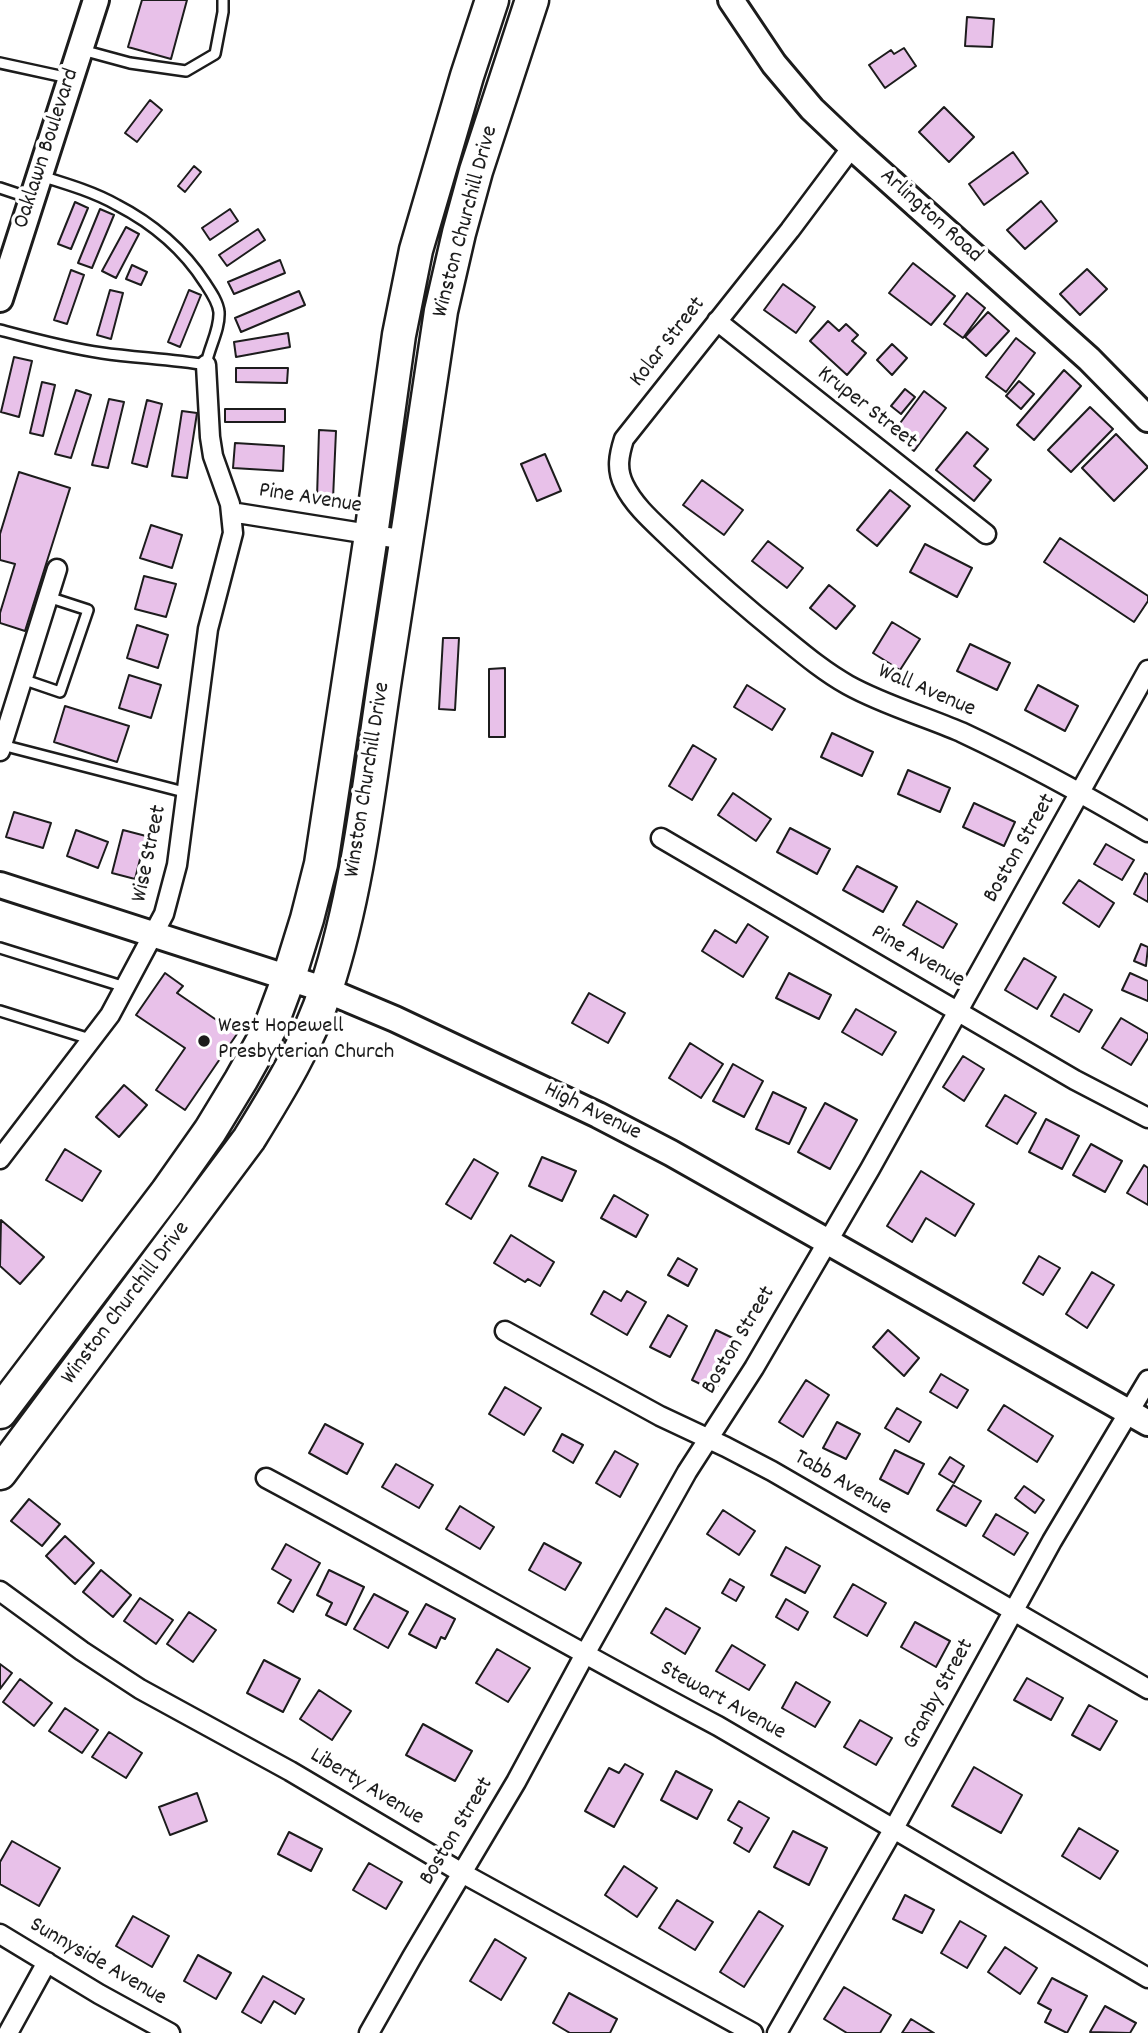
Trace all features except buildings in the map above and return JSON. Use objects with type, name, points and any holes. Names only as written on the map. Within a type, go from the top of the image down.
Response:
[{"type":"highway","name":"Winston Churchill Drive","points":[[8,1396],[167,1192],[210,1131],[270,1028],[289,977],[321,864],[399,335],[416,250],[492,0]]},
{"type":"highway","name":"Winston Churchill Drive","points":[[0,1473],[249,1139],[275,1097],[309,1032],[326,990],[342,933],[360,844],[441,311],[477,171],[532,0]]},
{"type":"street","name":"Oaklawn Boulevard","points":[[0,299],[96,0]]},
{"type":"street","name":"Arlington Road","points":[[731,0],[774,64],[812,109],[1089,359],[1148,419]]},
{"type":"street","name":"Kolar Street","points":[[703,570],[641,510],[624,485],[619,470],[619,454],[624,439],[790,230],[852,147]]},
{"type":"street","name":"Kruper Street","points":[[717,321],[986,534]]},
{"type":"street","name":"Pine Avenue","points":[[206,365],[209,437],[231,512],[406,540]]},
{"type":"street","name":"Wise Street","points":[[0,1159],[110,1015],[164,914],[177,865],[208,629],[233,533],[231,512]]},
{"type":"street","points":[[1,748],[57,569]]},
{"type":"street","name":"Wall Avenue","points":[[703,570],[823,670],[849,686],[985,743],[1081,792],[1148,832]]},
{"type":"street","name":"Boston Street","points":[[369,2033],[516,1782],[687,1472],[754,1368],[870,1169],[1148,670]]},
{"type":"street","name":"Pine Avenue","points":[[661,838],[1076,1080],[1148,1118]]},
{"type":"street","name":"High Avenue","points":[[1,888],[289,977],[395,1019],[598,1115],[671,1153],[1138,1417]]},
{"type":"street","name":"Tabb Avenue","points":[[505,1331],[660,1416],[772,1471],[1148,1689]]},
{"type":"street","name":"Granby Street","points":[[776,2033],[893,1830],[1052,1541],[1138,1417],[1148,1380]]},
{"type":"street","name":"Stewart Avenue","points":[[266,1478],[718,1726],[1148,1978]]},
{"type":"street","name":"Liberty Avenue","points":[[0,1591],[82,1651],[140,1689],[290,1771],[462,1873],[753,2033]]},
{"type":"street","name":"Sunnyside Avenue","points":[[0,1934],[170,2033]]},
{"type":"street","points":[[8,2033],[47,1962]]},
{"type":"lane","points":[[80,50],[130,63],[186,71],[215,54],[223,0]]},
{"type":"lane","points":[[0,63],[71,78]]},
{"type":"lane","points":[[0,330],[103,353],[206,365],[219,323],[219,309],[215,299],[198,273],[180,251],[157,230],[94,194],[40,175]]},
{"type":"lane","points":[[0,188],[32,199]]},
{"type":"lane","points":[[22,679],[60,692],[88,610],[48,597]]},
{"type":"lane","points":[[1,748],[188,793]]},
{"type":"lane","points":[[0,948],[125,987]]},
{"type":"lane","points":[[0,1011],[90,1039]]},
{"type":"place","name":"West Hopewell Presbyterian Church","points":[[204,1041]]}]
